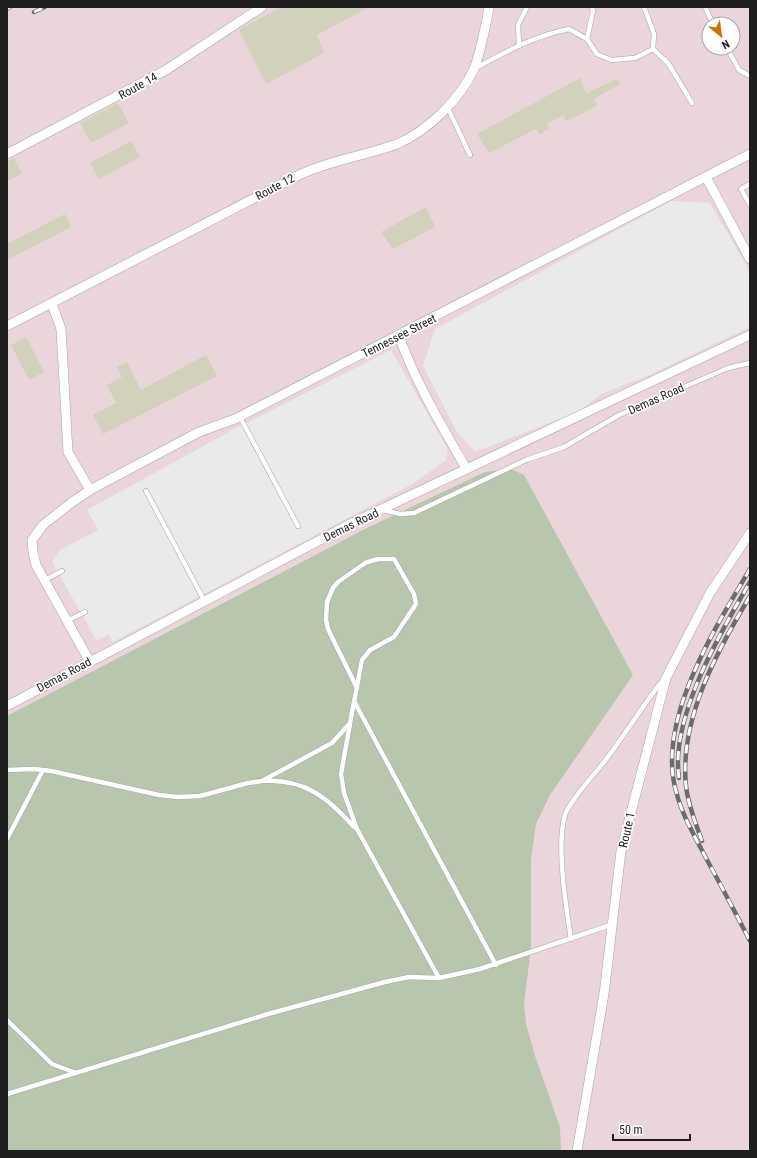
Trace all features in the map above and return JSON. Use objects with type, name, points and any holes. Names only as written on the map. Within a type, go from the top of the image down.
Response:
[{"type":"street","name":"Route 14","points":[[7,154],[166,70],[262,7]]},
{"type":"street","name":"Route 12","points":[[7,326],[318,166],[380,149],[409,138],[424,128],[447,106],[459,92],[474,68],[489,7]]},
{"type":"street","name":"Tennessee Street","points":[[90,662],[36,565],[32,552],[32,540],[43,525],[90,490],[199,432],[240,417],[400,336],[750,154]]},
{"type":"street","points":[[706,177],[750,260]]},
{"type":"street","points":[[52,304],[60,329],[68,452],[90,490]]},
{"type":"street","points":[[381,509],[750,335]]},
{"type":"street","points":[[400,336],[411,367],[427,400],[466,468]]},
{"type":"street","name":"Demas Road","points":[[7,706],[381,509]]},
{"type":"street","name":"Route 1","points":[[577,1151],[595,1048],[622,851],[666,678],[710,593],[750,533]]},
{"type":"lane","points":[[519,46],[518,25],[527,7]]},
{"type":"lane","points":[[587,39],[592,7]]},
{"type":"lane","points":[[644,7],[654,34],[653,49]]},
{"type":"lane","points":[[474,68],[544,34],[569,29],[587,39],[597,54],[611,60],[635,58],[653,49]]},
{"type":"lane","points":[[653,49],[668,63],[692,103]]},
{"type":"lane","points":[[731,56],[739,70],[750,76]]},
{"type":"lane","points":[[447,106],[470,155]]},
{"type":"lane","points":[[750,184],[742,189],[750,205]]},
{"type":"lane","name":"Demas Road","points":[[381,509],[400,514],[414,513],[526,460],[564,447],[619,415],[728,368],[750,363]]},
{"type":"lane","points":[[240,417],[298,526]]},
{"type":"lane","points":[[146,491],[204,602]]},
{"type":"lane","points":[[357,688],[328,629],[326,620],[328,602],[333,588],[345,576],[364,563],[378,559],[390,558],[397,563],[414,594],[416,604],[394,637],[365,655],[362,660],[357,688],[354,701],[341,774],[344,793],[357,829],[439,978]]},
{"type":"lane","points":[[45,580],[62,571]]},
{"type":"lane","points":[[67,621],[85,612]]},
{"type":"lane","points":[[571,939],[563,872],[561,835],[565,814],[666,678]]},
{"type":"lane","points":[[354,701],[496,965]]},
{"type":"lane","points":[[262,781],[332,742],[350,723]]},
{"type":"lane","points":[[7,770],[42,770],[178,797],[200,796],[242,784],[262,781],[287,781],[304,786],[332,805],[357,829]]},
{"type":"lane","points":[[7,839],[42,770]]},
{"type":"lane","points":[[7,1094],[261,1016],[384,982],[409,977],[439,978],[496,965],[613,924]]},
{"type":"lane","points":[[7,1020],[52,1064],[60,1069],[76,1073]]},
{"type":"shaded area","points":[[7,7],[750,7],[750,1151],[7,1151]]},
{"type":"shaded area","points":[[671,201],[710,203],[750,272],[750,327],[647,376],[601,394],[580,411],[475,452],[457,432],[423,366],[435,329]]},
{"type":"shaded area","points":[[391,350],[448,450],[446,460],[414,483],[113,642],[109,634],[97,641],[52,562],[60,550],[98,530],[87,510],[238,427]]},
{"type":"shaded area","points":[[511,469],[524,475],[633,675],[550,795],[536,824],[531,859],[531,948],[524,1004],[526,1024],[535,1056],[560,1127],[561,1151],[7,1151],[7,716],[367,528],[485,472]]},
{"type":"building","points":[[281,7],[369,7],[317,35],[324,53],[266,84],[239,30]]},
{"type":"building","points":[[580,78],[586,93],[617,79],[620,84],[594,99],[597,105],[584,113],[566,121],[563,115],[547,124],[549,128],[540,135],[536,129],[489,153],[477,134]]},
{"type":"building","points":[[118,103],[129,123],[91,143],[80,123]]},
{"type":"building","points":[[131,141],[140,157],[99,179],[90,163]]},
{"type":"building","points":[[14,158],[22,174],[7,181],[7,162]]},
{"type":"building","points":[[426,207],[435,227],[393,249],[381,232]]},
{"type":"building","points":[[65,214],[71,227],[7,260],[7,244]]},
{"type":"building","points":[[26,337],[44,372],[29,380],[11,345]]},
{"type":"building","points":[[206,355],[217,376],[103,434],[93,415],[116,403],[107,385],[122,377],[117,367],[127,362],[141,390]]},
{"type":"railway","points":[[34,12],[45,7]]},
{"type":"railway","points":[[750,569],[721,619],[692,676],[681,706],[674,735],[672,764],[676,791],[686,818],[750,941]]},
{"type":"railway","points":[[679,778],[678,754],[682,729],[690,703],[712,651],[750,582]]},
{"type":"railway","points":[[702,841],[690,807],[686,786],[685,761],[688,736],[694,711],[713,663],[737,617],[750,596]]}]
